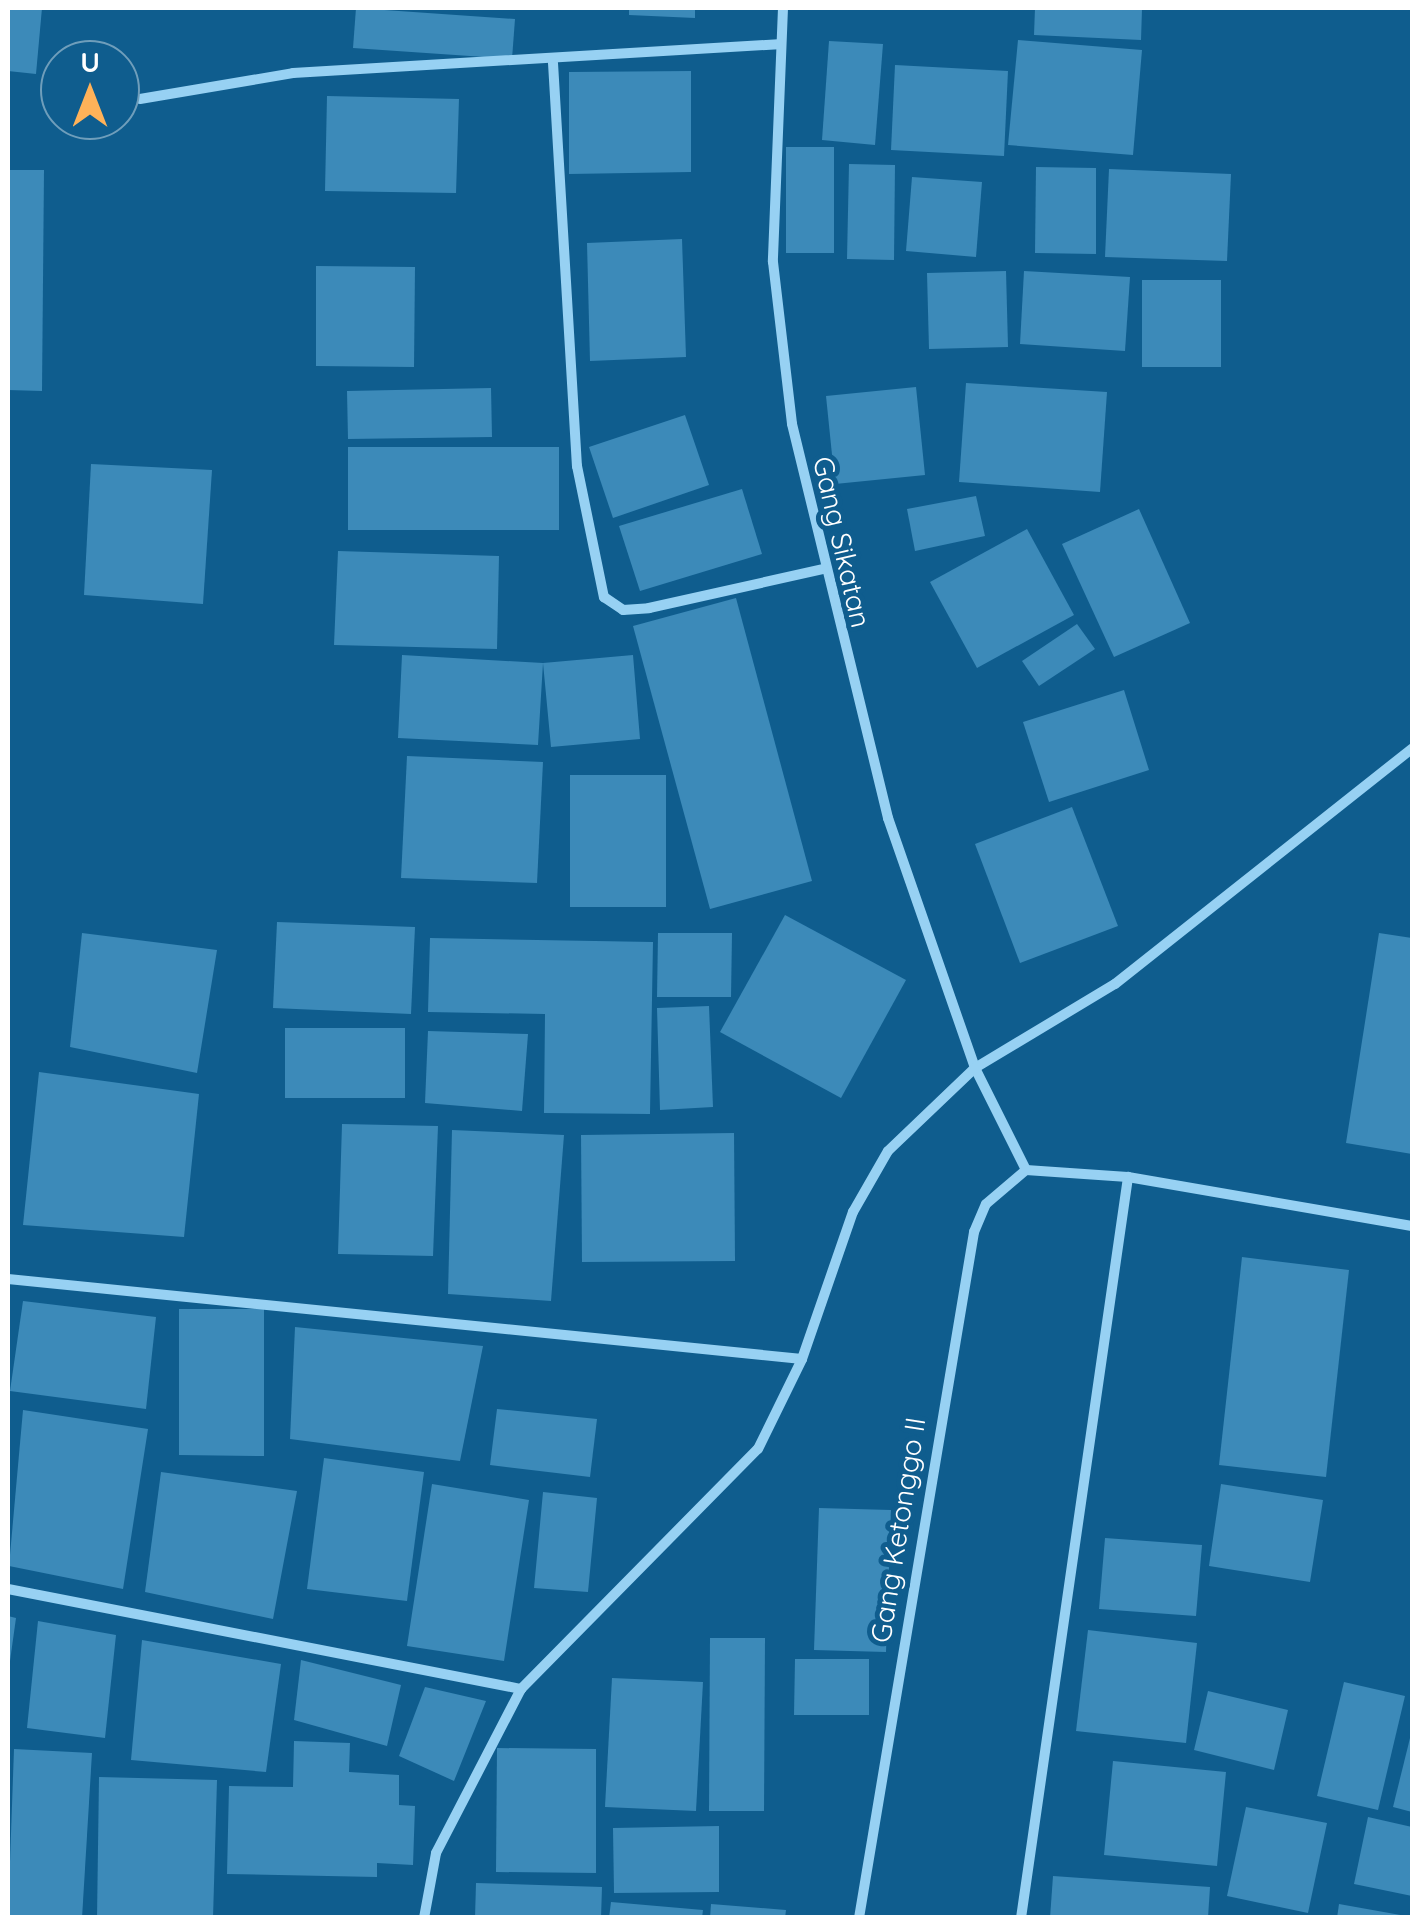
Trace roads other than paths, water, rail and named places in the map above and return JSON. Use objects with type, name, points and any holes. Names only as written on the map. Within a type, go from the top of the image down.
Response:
[{"type":"street","name":"Gang Sikatan","points":[[783,8],[778,44],[773,262],[792,424],[824,570],[888,818],[975,1068],[1026,1170]]},
{"type":"street","points":[[140,98],[293,73],[553,63],[778,44]]},
{"type":"street","points":[[553,63],[577,466],[604,597],[624,610],[649,608],[824,570]]},
{"type":"street","points":[[424,1918],[436,1853],[492,1730],[521,1689],[758,1449],[802,1359],[853,1212],[888,1151],[975,1068],[1116,984],[1412,749]]},
{"type":"street","points":[[1026,1170],[1128,1177],[1412,1226]]},
{"type":"street","name":"Gang Ketonggo II","points":[[859,1918],[974,1232],[986,1204],[1026,1170]]},
{"type":"street","points":[[1021,1918],[1128,1177]]},
{"type":"street","points":[[8,1280],[802,1359]]},
{"type":"street","points":[[8,1589],[521,1689]]}]
